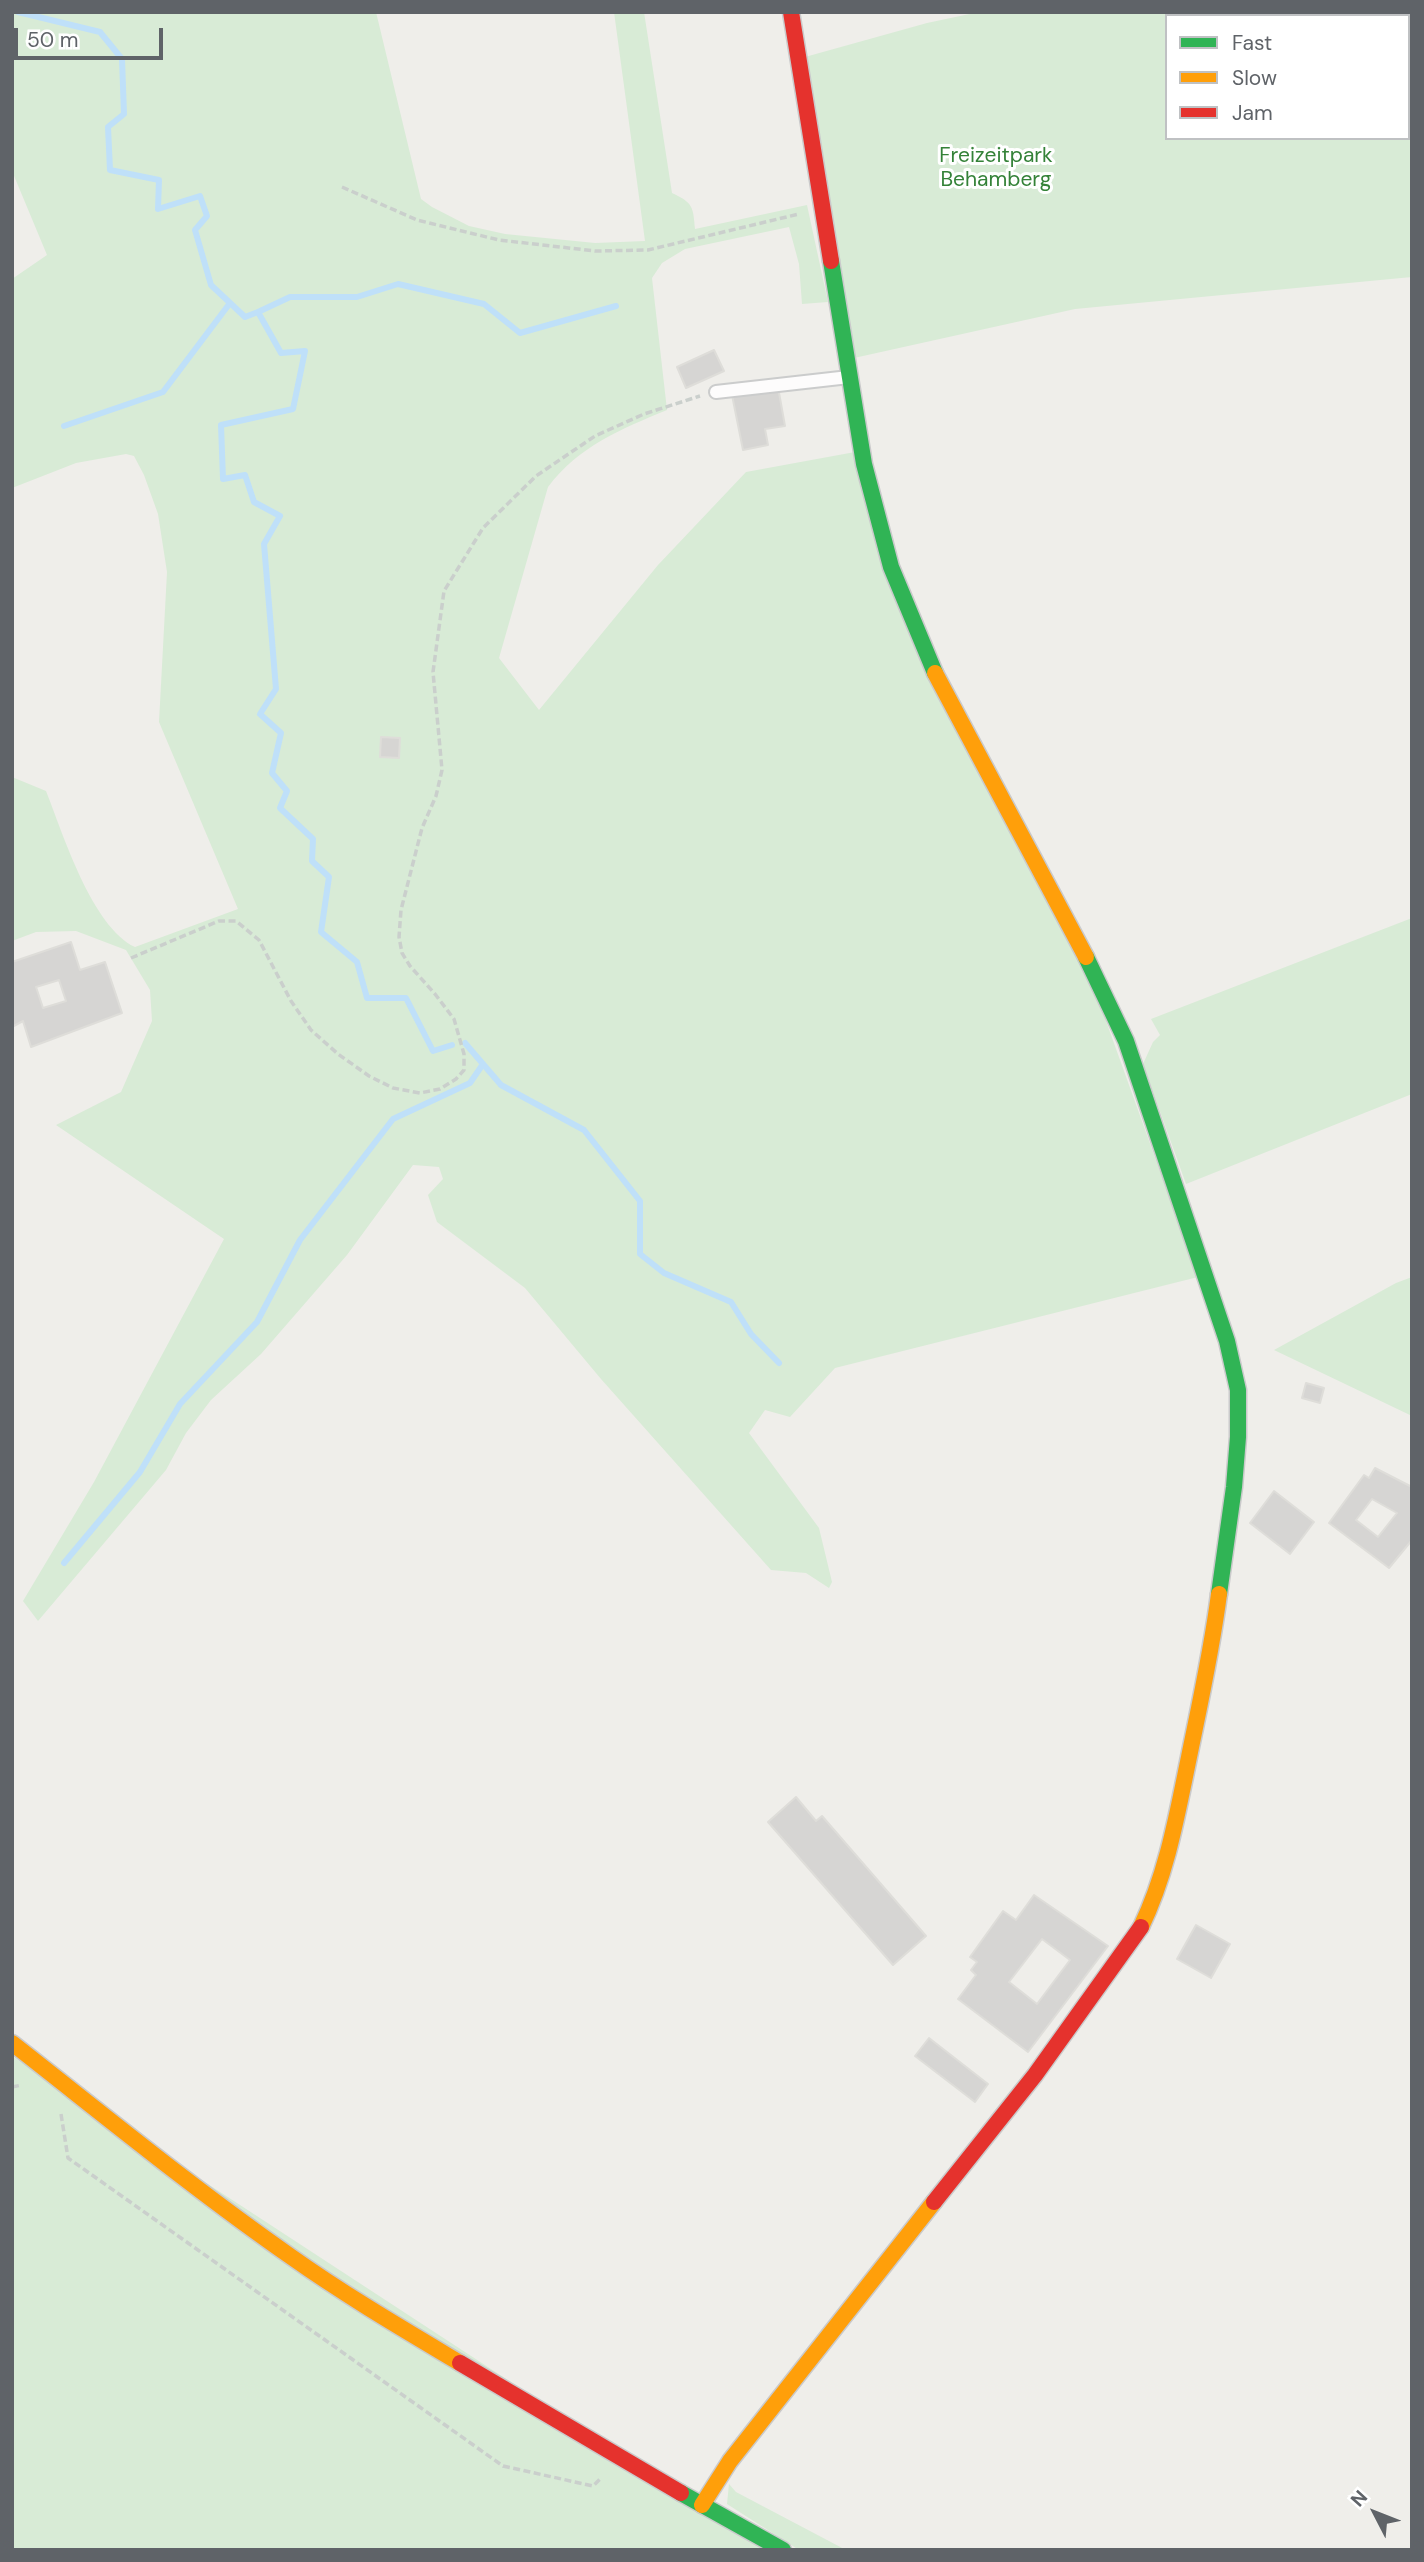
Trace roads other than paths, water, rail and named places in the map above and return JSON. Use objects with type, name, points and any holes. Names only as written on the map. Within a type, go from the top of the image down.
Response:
[{"type":"street","points":[[702,2505],[730,2461],[1035,2075],[1142,1926],[1162,1874],[1197,1726],[1225,1556],[1238,1437],[1238,1390],[1227,1341],[1126,1041],[1075,935],[935,674],[891,567],[864,464],[791,12]]},
{"type":"street","points":[[12,2043],[203,2193],[291,2257],[373,2311],[619,2458],[783,2550]]},
{"type":"lane","points":[[716,392],[849,377]]},
{"type":"waterway","points":[[18,12],[100,32],[122,59],[124,114],[108,127],[110,170],[159,180],[158,209],[200,196],[207,216],[195,230],[211,285],[245,317],[258,312],[281,353],[305,351],[293,409],[221,425],[223,479],[245,475],[254,502],[280,516],[264,544],[276,689],[260,714],[281,733],[272,773],[287,791],[280,808],[313,839],[312,861],[329,877],[321,932],[357,962],[367,998],[406,998],[433,1051],[452,1045]]},
{"type":"waterway","points":[[258,312],[290,297],[357,297],[398,284],[484,304],[520,333],[616,306]]},
{"type":"waterway","points":[[64,426],[163,392],[230,303]]},
{"type":"waterway","points":[[465,1043],[501,1085],[584,1130],[640,1201],[640,1254],[664,1273],[731,1302],[751,1334],[779,1363]]},
{"type":"waterway","points":[[64,1563],[140,1472],[180,1404],[257,1322],[300,1240],[393,1119],[470,1083],[483,1064]]},
{"type":"park label","name":"Freizeitpark Behamberg","points":[[996,168]]}]
